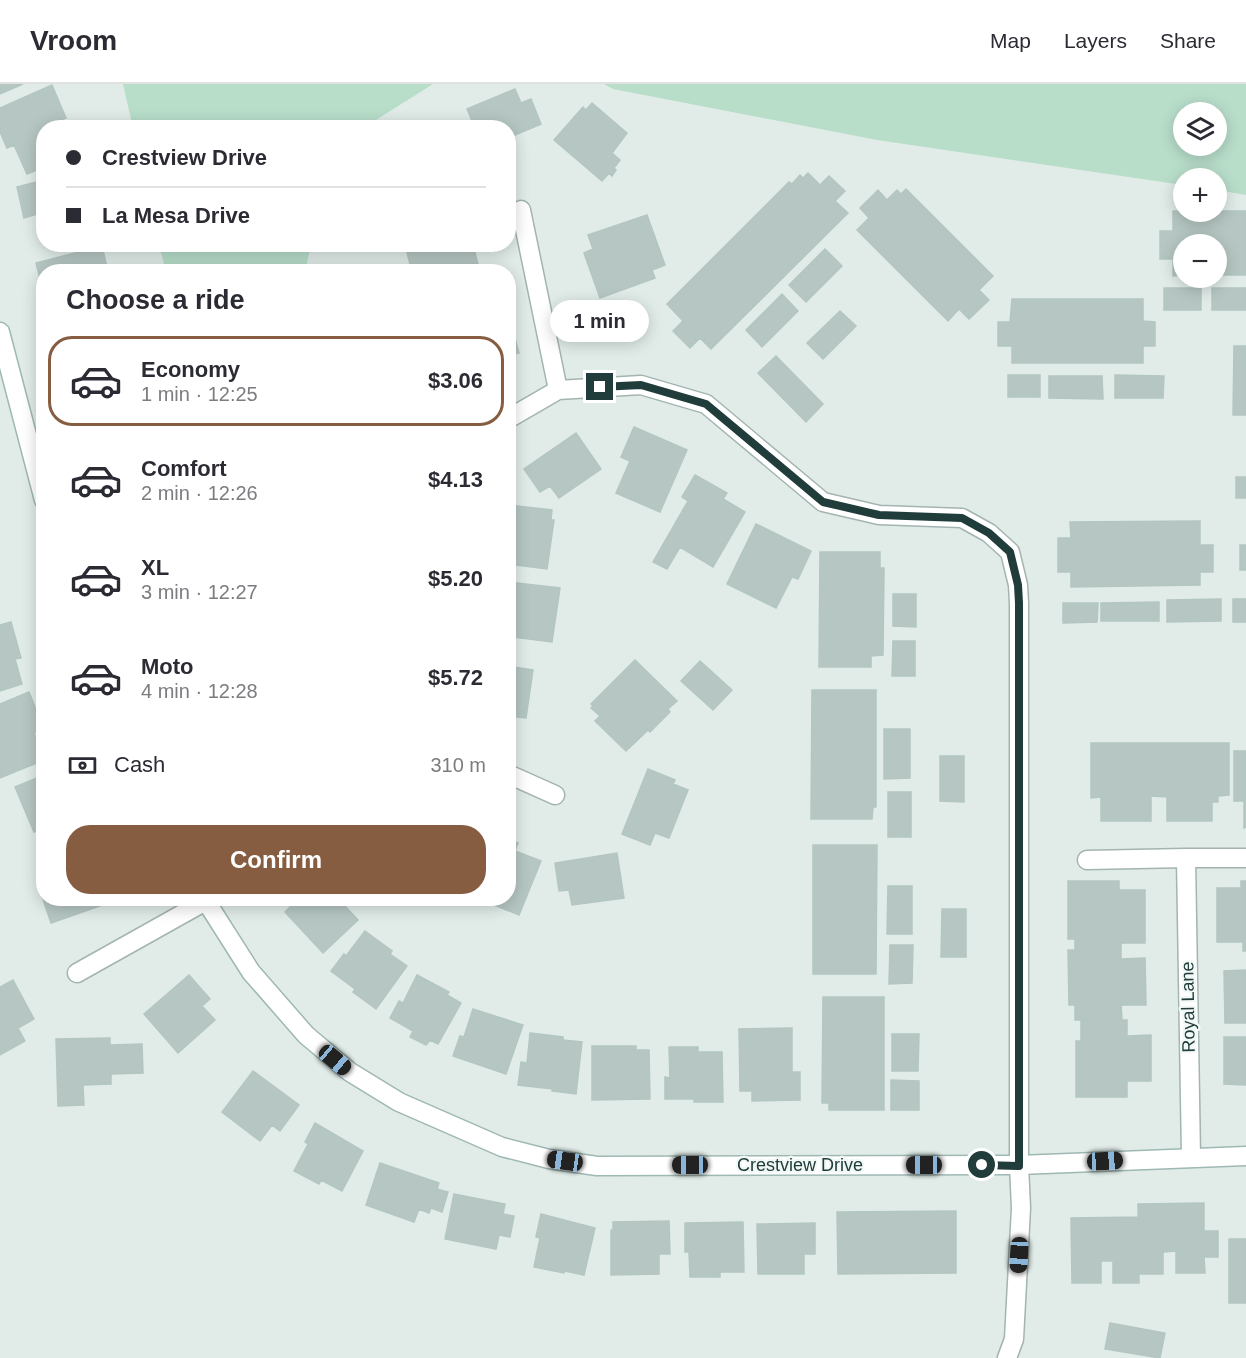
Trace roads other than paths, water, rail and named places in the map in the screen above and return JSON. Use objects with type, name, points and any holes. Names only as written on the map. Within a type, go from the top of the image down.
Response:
[{"type":"street","points":[[521,210],[558,390]]},
{"type":"street","points":[[0,332],[36,469]]},
{"type":"street","points":[[516,414],[558,390],[641,385],[706,404],[823,502],[879,515],[962,518],[989,533],[1010,552],[1018,585],[1019,603],[1019,1166],[1021,1208],[1014,1339],[1007,1358]]},
{"type":"street","points":[[516,778],[555,795]]},
{"type":"street","name":"Royal Lane","points":[[1186,858],[1191,1157]]},
{"type":"street","points":[[1087,860],[1246,858]]},
{"type":"street","points":[[77,973],[196,906]]},
{"type":"street","name":"Crestview Drive","points":[[211,906],[251,972],[306,1035],[350,1072],[399,1102],[501,1147],[549,1159],[597,1166],[1019,1166],[1246,1156]]}]
